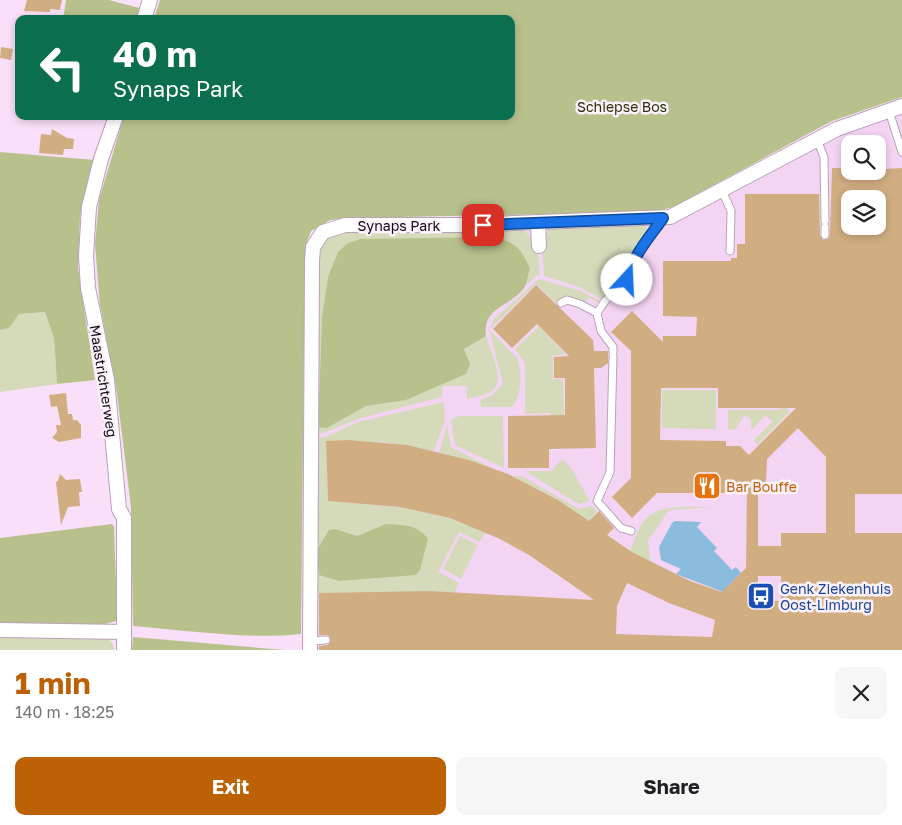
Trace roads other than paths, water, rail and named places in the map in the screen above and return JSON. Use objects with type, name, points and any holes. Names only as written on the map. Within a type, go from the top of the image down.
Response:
[{"type":"street","points":[[145,15],[150,0]]},
{"type":"street","name":"Synaps Park","points":[[310,645],[313,247],[323,232],[345,226],[538,223],[670,217],[817,140],[838,130],[895,109]]},
{"type":"street","name":"Maastrichterweg","points":[[115,120],[101,159],[89,207],[86,256],[88,288],[107,380],[119,509],[124,518],[124,650]]},
{"type":"street","points":[[538,223],[539,246]]},
{"type":"street","points":[[0,630],[124,632]]},
{"type":"lane","points":[[895,109],[902,152]]},
{"type":"lane","points":[[817,140],[824,157],[825,228]]},
{"type":"lane","points":[[722,190],[731,211],[730,251]]},
{"type":"lane","points":[[631,531],[621,528],[600,506],[598,501],[610,472],[613,347],[601,331],[597,313],[604,301],[627,280],[630,266],[639,250],[663,218]]},
{"type":"lane","points":[[560,304],[567,300],[597,313]]},
{"type":"lane","points":[[310,645],[326,640]]},
{"type":"water","points":[[675,521],[701,522],[697,527],[717,548],[714,551],[732,570],[736,567],[741,573],[726,588],[726,593],[676,574],[681,569],[661,560],[659,547],[672,523]]},
{"type":"place","name":"Bar Bouffe","points":[[707,486]]},
{"type":"place","name":"Genk Ziekenhuis Oost-Limburg","points":[[761,596]]},
{"type":"park label","name":"Schiepse Bos","points":[[622,106]]}]
